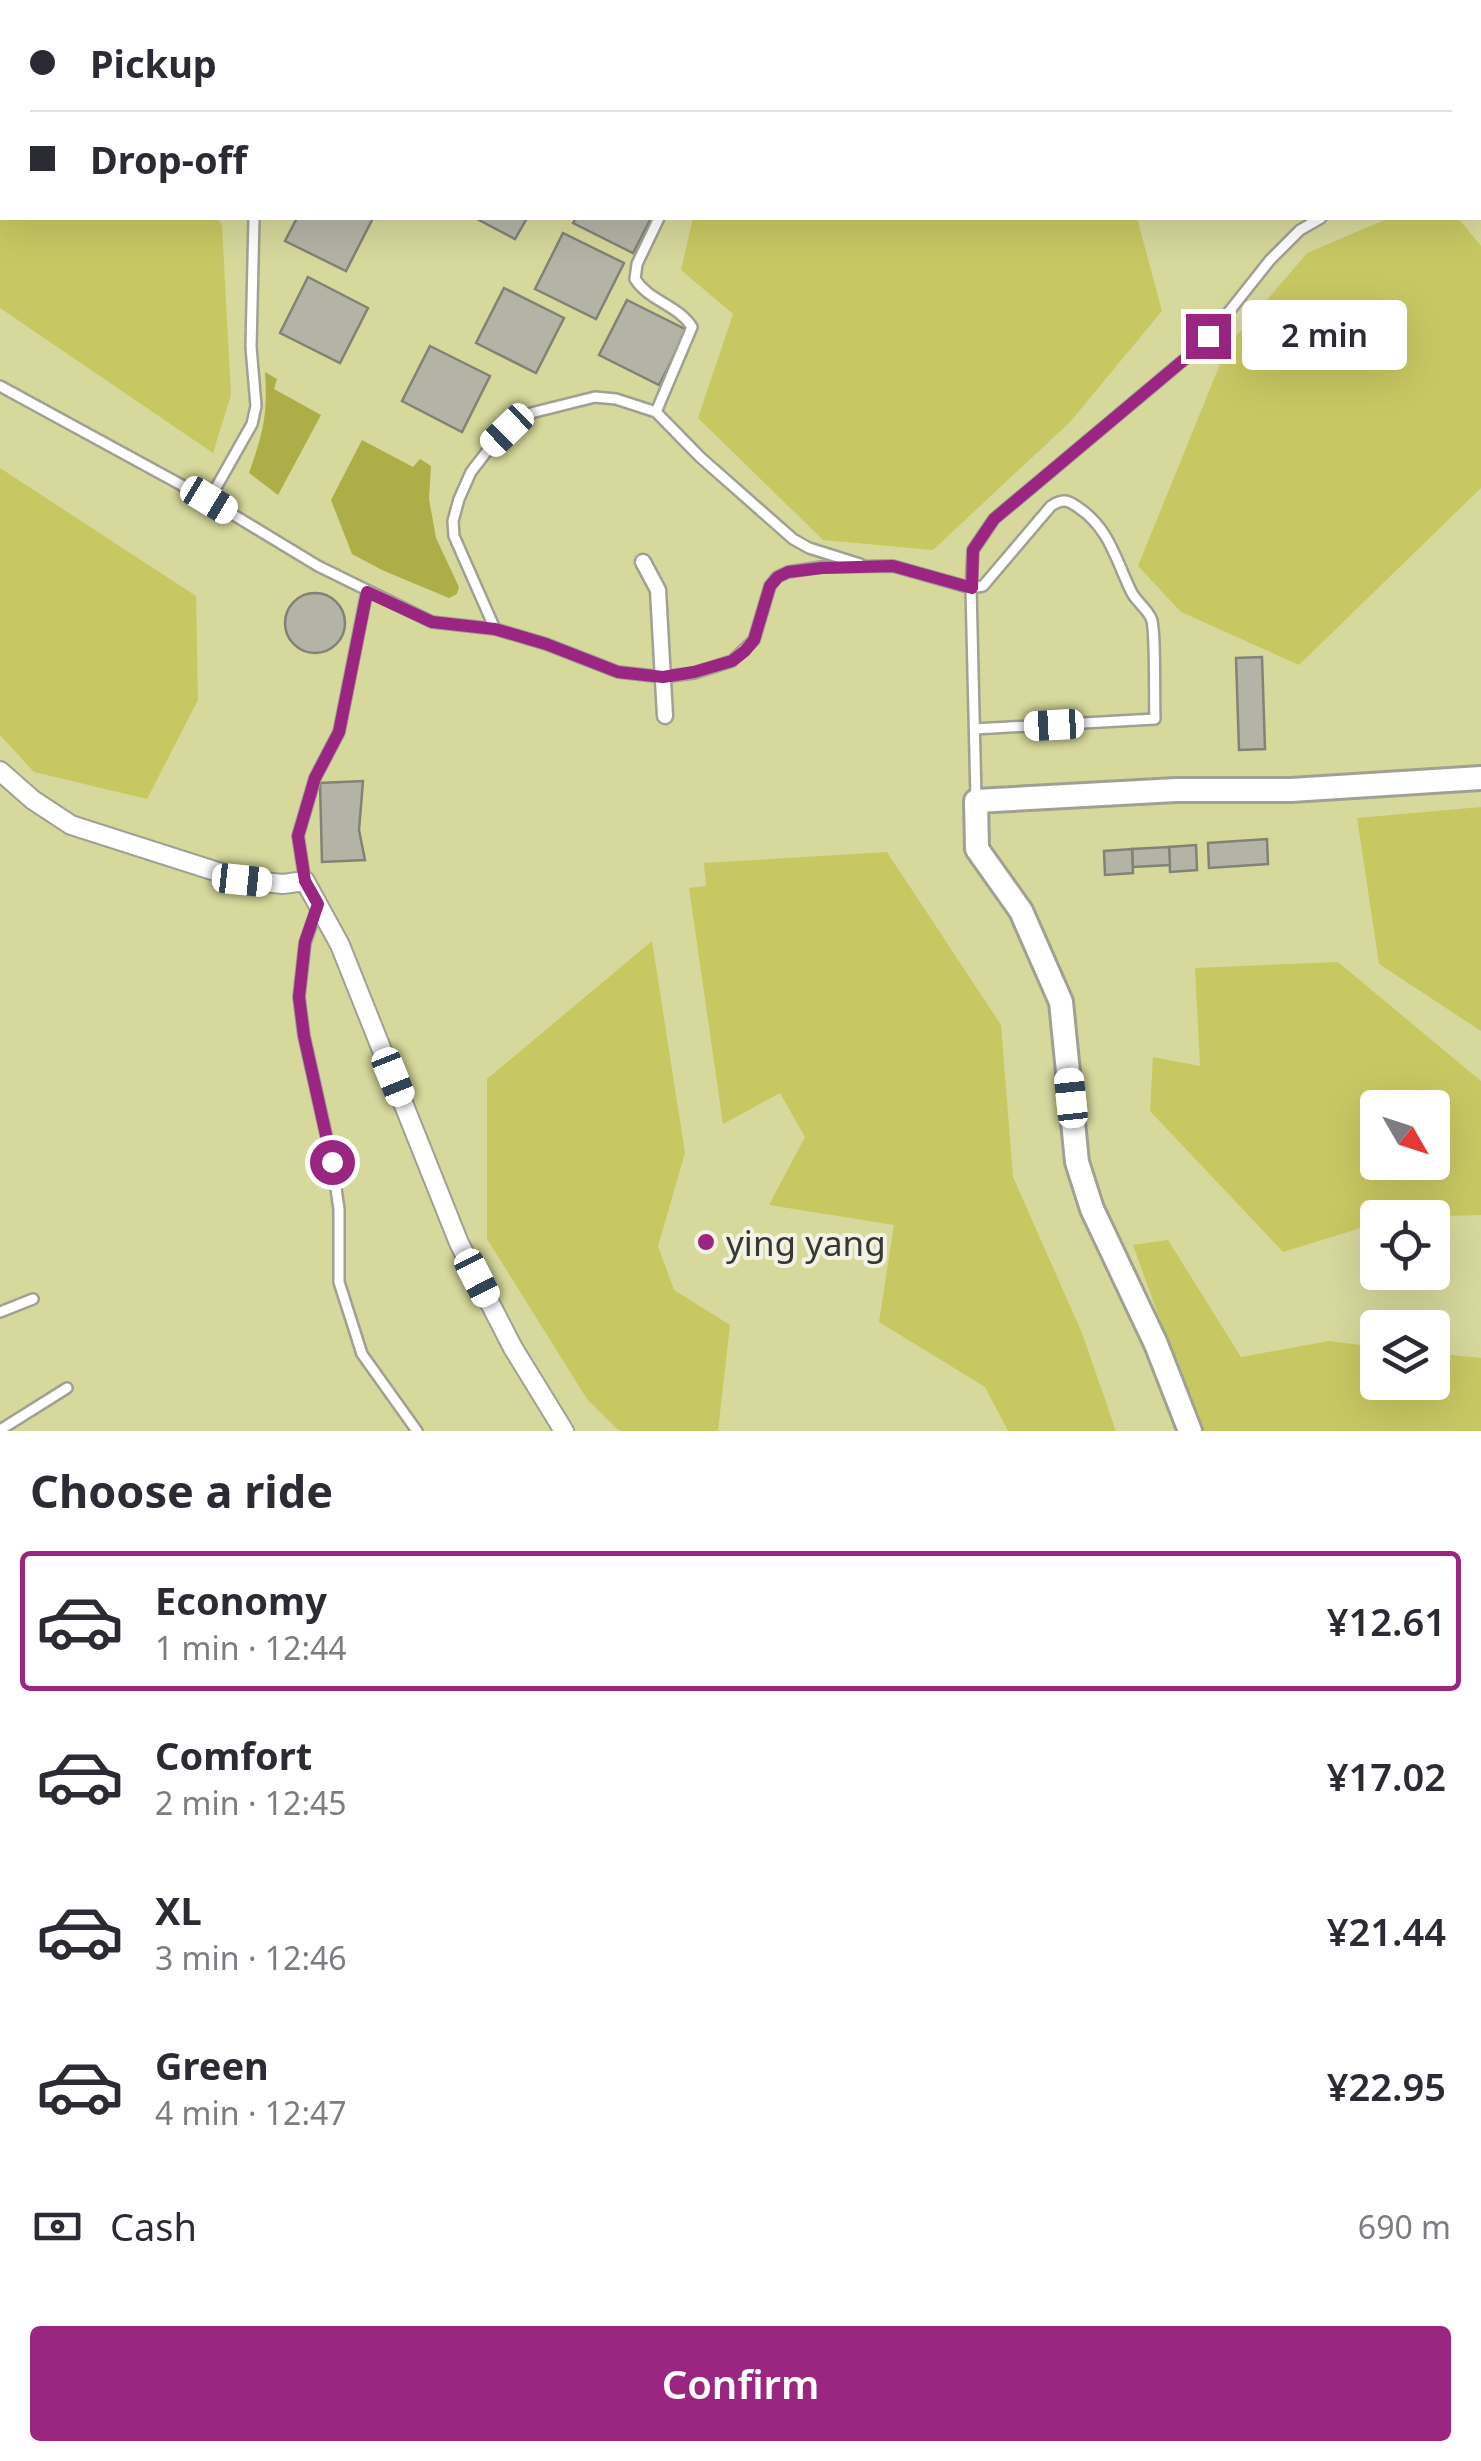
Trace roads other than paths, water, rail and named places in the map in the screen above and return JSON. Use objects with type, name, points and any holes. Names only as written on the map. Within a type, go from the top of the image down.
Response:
[{"type":"street","points":[[643,562],[658,590],[665,716]]},
{"type":"street","points":[[0,771],[33,800],[70,824],[242,880],[283,884],[305,881],[340,944],[459,1243],[512,1348],[564,1431]]},
{"type":"street","points":[[1190,1431],[1156,1344],[1092,1209],[1078,1162],[1061,1002],[1021,911],[977,848],[976,801],[1176,790],[1291,790],[1481,778]]},
{"type":"lane","points":[[209,500],[252,424],[256,406],[251,347],[254,220]]},
{"type":"lane","points":[[656,412],[692,327],[686,318],[642,290],[636,279],[637,264],[658,220]]},
{"type":"lane","points":[[976,801],[973,550],[994,519],[1192,353],[1270,260],[1300,230],[1317,220]]},
{"type":"lane","points":[[0,386],[209,500],[318,566],[432,622],[495,629],[618,672],[663,677],[732,661],[745,651],[754,640],[766,596],[778,577],[788,572],[893,566],[972,588],[983,586],[1051,506],[1066,500],[1104,530],[1132,594],[1152,618],[1155,719],[975,729]]},
{"type":"lane","points":[[495,629],[454,536],[459,499],[471,472],[507,430],[531,413],[595,397],[616,398],[656,412],[700,457],[793,538],[809,548],[868,566]]},
{"type":"lane","points":[[305,881],[298,836],[315,778],[339,732],[367,592]]},
{"type":"lane","points":[[318,904],[305,942],[299,997],[337,1194],[339,1282],[362,1354],[417,1431]]},
{"type":"lane","points":[[0,1312],[34,1300]]},
{"type":"lane","points":[[0,1430],[67,1388]]},
{"type":"place","name":"ying yang","points":[[706,1242]]}]
